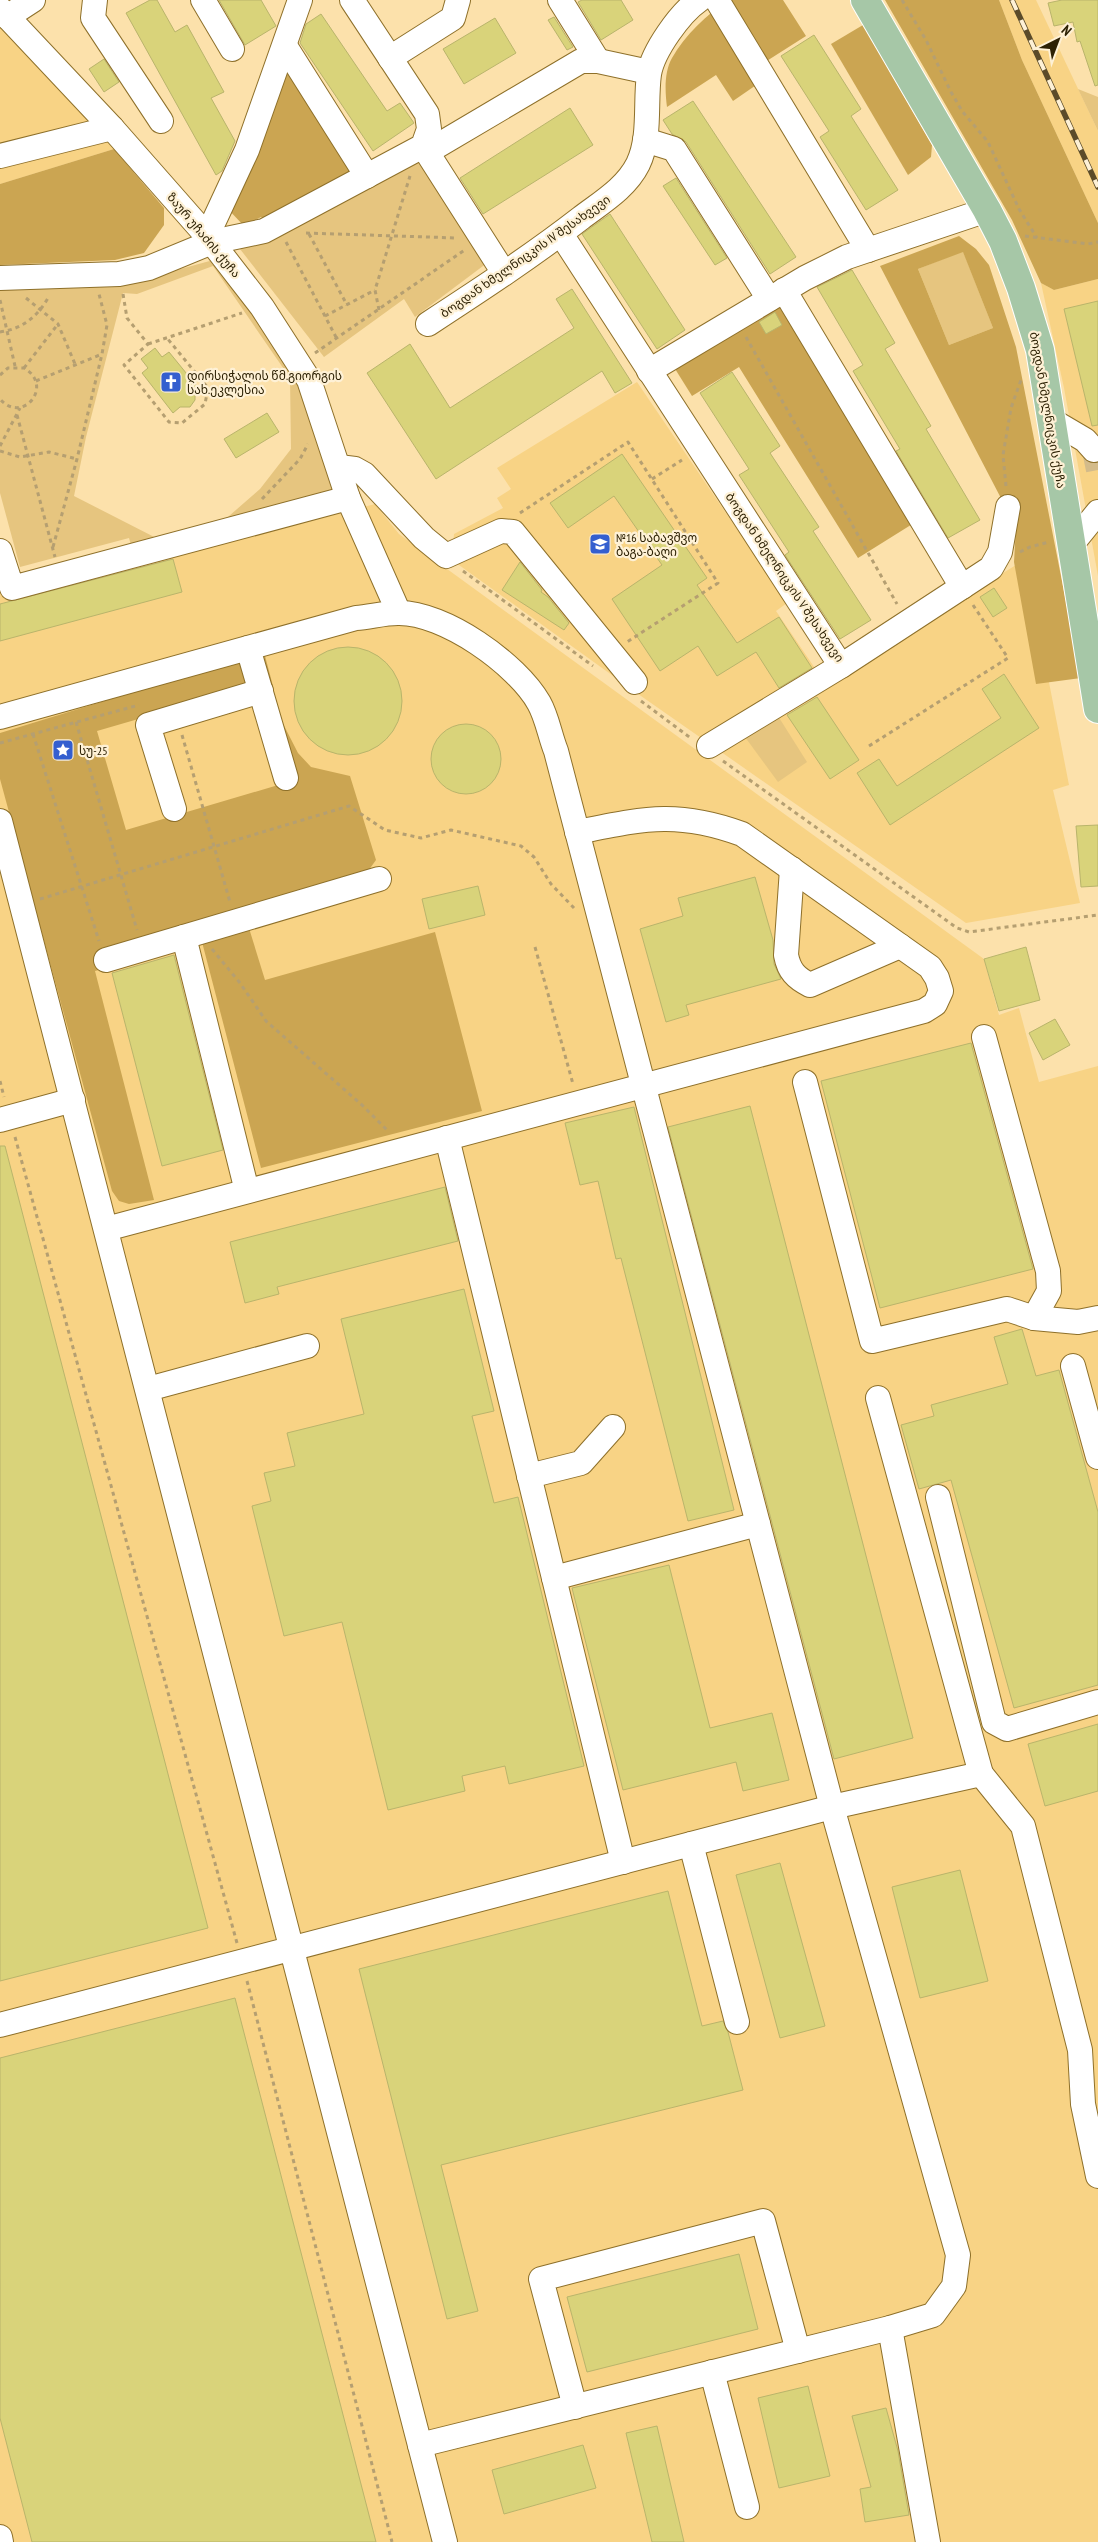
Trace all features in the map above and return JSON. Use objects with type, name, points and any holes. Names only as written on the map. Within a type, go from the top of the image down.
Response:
[{"type":"main road","name":"ბოგდან ხმელნიცკის ქუჩა","points":[[866,0],[987,210],[1003,241],[1021,288],[1041,357],[1098,709]]},
{"type":"street","points":[[95,0],[93,18],[161,121]]},
{"type":"street","points":[[203,0],[232,49]]},
{"type":"street","points":[[210,239],[247,150],[286,46],[300,0]]},
{"type":"street","points":[[352,0],[427,114],[429,130],[423,149]]},
{"type":"street","points":[[390,58],[453,18],[458,0]]},
{"type":"street","points":[[560,0],[598,61]]},
{"type":"street","points":[[717,0],[868,250]]},
{"type":"street","name":"ბოგდან ხმელნიცკის IV შესახვევი","points":[[428,324],[561,234],[622,187],[638,163],[645,140],[650,72],[667,34],[692,2]]},
{"type":"street","name":"ზაურ უჩაძის ქუჩა","points":[[16,7],[112,128],[210,239],[262,307],[309,380],[348,498],[399,613]]},
{"type":"street","points":[[286,46],[367,176]]},
{"type":"street","points":[[0,278],[120,274],[149,268],[210,239],[275,231],[367,176],[423,149],[581,61],[598,61],[650,72]]},
{"type":"street","points":[[0,156],[112,128]]},
{"type":"street","points":[[645,140],[674,150],[777,295],[962,588]]},
{"type":"street","points":[[423,149],[504,273]]},
{"type":"street","points":[[649,371],[777,295],[847,257],[987,210]]},
{"type":"street","name":"ბოგდან ხმელნიცკის V შესახვევი","points":[[561,234],[841,666],[991,568]]},
{"type":"street","points":[[1051,420],[1085,440],[1094,450]]},
{"type":"street","points":[[338,467],[355,469],[364,474],[424,538],[446,556],[501,531],[513,532],[606,662],[634,688]]},
{"type":"street","points":[[0,551],[12,588],[348,498]]},
{"type":"street","points":[[991,568],[1000,552],[1008,507]]},
{"type":"street","points":[[1071,540],[1098,512]]},
{"type":"street","points":[[0,717],[356,618],[399,613],[435,621],[477,642],[517,673],[540,704],[556,751],[832,1807],[958,2255],[954,2286],[933,2315],[890,2328],[420,2445]]},
{"type":"street","points":[[248,648],[286,778]]},
{"type":"street","points":[[708,749],[841,666]]},
{"type":"street","points":[[174,809],[148,724],[261,691]]},
{"type":"street","points":[[106,1229],[924,1011],[935,1004],[941,991],[937,978],[930,967],[742,834],[710,822],[680,818],[648,818],[577,832]]},
{"type":"street","points":[[0,821],[445,2542]]},
{"type":"street","points":[[792,869],[786,955],[788,966],[798,979],[810,985],[900,946]]},
{"type":"street","points":[[106,960],[379,879]]},
{"type":"street","points":[[192,934],[247,1191]]},
{"type":"street","points":[[984,1037],[1048,1271],[1048,1291],[1034,1318]]},
{"type":"street","points":[[805,1082],[872,1341],[1007,1309],[1034,1318],[1078,1322],[1098,1318]]},
{"type":"street","points":[[5,1118],[73,1100]]},
{"type":"street","points":[[447,1138],[623,1862]]},
{"type":"street","points":[[148,1389],[307,1346]]},
{"type":"street","points":[[1073,1366],[1098,1457]]},
{"type":"street","points":[[878,1398],[981,1774],[1023,1826],[1080,2050],[1083,2104],[1098,2176]]},
{"type":"street","points":[[529,1476],[581,1463],[613,1427]]},
{"type":"street","points":[[938,1496],[994,1722],[1007,1729],[1098,1702]]},
{"type":"street","points":[[554,1578],[758,1524]]},
{"type":"street","points":[[0,2025],[832,1807],[981,1774]]},
{"type":"street","points":[[690,1844],[736,2022]]},
{"type":"street","points":[[575,2407],[541,2279],[763,2220],[798,2351]]},
{"type":"street","points":[[890,2328],[928,2542]]},
{"type":"street","points":[[712,2372],[747,2507]]},
{"type":"street","points":[[0,2536],[2,2542]]},
{"type":"path","points":[[902,0],[926,40],[962,111],[988,142],[1019,209],[1037,238]]},
{"type":"path","points":[[379,310],[376,290],[392,236],[423,149]]},
{"type":"path","points":[[275,231],[481,238]]},
{"type":"path","points":[[275,231],[337,339]]},
{"type":"path","points":[[308,233],[346,305]]},
{"type":"path","points":[[1003,241],[1025,236],[1088,244],[1098,242]]},
{"type":"path","points":[[316,354],[481,238]]},
{"type":"path","points":[[120,274],[127,318],[148,344]]},
{"type":"path","points":[[53,547],[78,459],[107,325],[93,275]]},
{"type":"path","points":[[0,332],[23,326],[40,310],[47,299],[56,276]]},
{"type":"path","points":[[0,278],[58,324],[75,364]]},
{"type":"path","points":[[325,316],[376,290]]},
{"type":"path","points":[[0,300],[15,366]]},
{"type":"path","points":[[167,338],[208,388],[205,404],[182,423],[168,422],[124,365],[148,344],[262,307]]},
{"type":"path","points":[[736,319],[908,622]]},
{"type":"path","points":[[24,368],[58,324]]},
{"type":"path","points":[[36,382],[102,354]]},
{"type":"path","points":[[1008,507],[1003,455],[1012,408],[1019,383],[1041,357]]},
{"type":"path","points":[[0,399],[6,405],[20,408],[26,406],[36,395],[36,382],[30,371],[15,366],[1,372]]},
{"type":"path","points":[[0,446],[20,408]]},
{"type":"path","points":[[17,415],[60,575]]},
{"type":"path","points":[[256,504],[300,459],[322,417]]},
{"type":"path","points":[[446,556],[450,561],[606,662],[718,583],[628,442],[521,511],[513,532]]},
{"type":"path","points":[[652,479],[699,449]]},
{"type":"path","points":[[0,451],[20,457],[28,454],[49,452],[78,459]]},
{"type":"path","points":[[991,568],[1030,547],[1071,540]]},
{"type":"path","points":[[869,746],[1008,658],[962,588]]},
{"type":"path","points":[[634,688],[708,749],[957,928],[969,932],[1098,915]]},
{"type":"path","points":[[0,743],[142,704]]},
{"type":"path","points":[[176,716],[236,922]]},
{"type":"path","points":[[76,722],[143,949]]},
{"type":"path","points":[[33,734],[106,960]]},
{"type":"path","points":[[22,904],[349,806],[385,830],[421,838],[450,830],[521,846],[534,857],[551,884],[581,915],[602,925]]},
{"type":"path","points":[[192,934],[266,1021],[362,1105],[406,1149]]},
{"type":"path","points":[[534,947],[578,1103]]},
{"type":"path","points":[[5,1118],[242,1962],[392,2542]]},
{"type":"shaded area","points":[[729,0],[783,0],[806,36],[754,69],[762,81],[733,101],[716,75],[667,107],[666,76],[672,58],[683,41],[697,26]]},
{"type":"shaded area","points":[[885,0],[999,0],[1022,60],[1098,223],[1098,279],[1054,290],[1041,283],[1012,220]]},
{"type":"shaded area","points":[[999,0],[1036,0],[1098,131],[1098,223],[1022,60]]},
{"type":"shaded area","points":[[0,25],[114,149],[0,184]]},
{"type":"shaded area","points":[[863,25],[932,145],[931,157],[908,175],[831,44]]},
{"type":"shaded area","points":[[288,59],[361,174],[270,224],[261,217],[244,226],[227,208]]},
{"type":"shaded area","points":[[1078,89],[1098,97],[1098,131]]},
{"type":"shaded area","points":[[114,149],[164,208],[164,225],[144,253],[115,260],[0,265],[0,184]]},
{"type":"shaded area","points":[[420,154],[487,263],[415,317],[404,299],[324,357],[240,249]]},
{"type":"shaded area","points":[[959,236],[976,249],[989,265],[1016,347],[1081,678],[1036,684],[1014,562],[1016,527],[880,266]],"holes":[[[963,252],[993,328],[949,345],[918,269]]]},
{"type":"shaded area","points":[[963,251],[993,328],[949,345],[918,269]]},
{"type":"shaded area","points":[[217,259],[303,385],[343,511],[137,567],[129,538],[20,567],[0,493],[0,287],[133,282]],"holes":[[[213,266],[290,378],[291,449],[260,489],[221,523],[166,543],[74,496],[86,437],[123,293],[137,294]]]},
{"type":"shaded area","points":[[1098,279],[1098,576],[1064,388],[1041,283],[1054,290]]},
{"type":"shaded area","points":[[775,300],[914,523],[858,558],[739,367],[692,396],[672,364]]},
{"type":"shaded area","points":[[637,382],[787,603],[776,611],[825,683],[1016,565],[1032,595],[1069,785],[1053,790],[1080,903],[966,923],[641,696],[452,560],[454,534],[503,508],[497,498],[511,489],[497,468]]},
{"type":"shaded area","points":[[375,504],[399,534],[984,959],[999,1015],[1019,1008],[1039,1082],[1098,1066],[1098,2542],[0,2542],[0,568],[9,600]]},
{"type":"shaded area","points":[[264,652],[273,686],[276,710],[298,753],[311,767],[350,776],[376,860],[363,878],[244,912],[265,980],[435,932],[482,1111],[261,1168],[202,942],[95,971],[154,1200],[129,1204],[119,1201],[112,1191],[0,779],[0,733]],"holes":[[[265,682],[295,780],[126,830],[97,731]]]},
{"type":"shaded area","points":[[778,716],[807,762],[778,782],[745,737]]},
{"type":"building","points":[[150,0],[157,0],[175,32],[187,25],[224,92],[211,98],[235,141],[222,171],[216,175],[126,13]]},
{"type":"building","points":[[219,0],[261,0],[276,26],[245,45]]},
{"type":"building","points":[[582,0],[621,0],[633,20],[601,40],[578,2]]},
{"type":"building","points":[[1062,0],[1098,0],[1098,85],[1095,86],[1080,41],[1077,42],[1073,22],[1054,26],[1048,3]]},
{"type":"building","points":[[321,14],[387,111],[400,103],[414,123],[373,151],[300,43],[306,24]]},
{"type":"building","points":[[554,17],[573,47],[567,50],[548,20]]},
{"type":"building","points":[[495,18],[516,53],[464,84],[443,49]]},
{"type":"building","points":[[814,35],[861,109],[851,116],[898,190],[866,210],[820,137],[829,131],[781,56]]},
{"type":"building","points":[[104,59],[119,82],[104,92],[89,69]]},
{"type":"building","points":[[693,101],[796,257],[770,274],[686,142],[672,134],[663,120]]},
{"type":"building","points":[[570,108],[593,145],[483,214],[460,178]]},
{"type":"building","points":[[676,178],[727,258],[715,265],[663,186]]},
{"type":"building","points":[[610,214],[685,330],[657,349],[582,234]]},
{"type":"building","points":[[852,270],[895,343],[885,349],[931,426],[926,429],[980,520],[948,538],[896,451],[900,449],[853,371],[863,365],[817,287]]},
{"type":"building","points":[[572,289],[632,383],[615,393],[602,371],[436,479],[367,373],[410,344],[450,408],[574,328],[556,299]]},
{"type":"building","points":[[1098,301],[1098,425],[1092,426],[1064,309]]},
{"type":"building","points":[[775,312],[782,325],[766,334],[759,322]]},
{"type":"building","name":"დირსიჭალის წმ.გიორგის სახ.ეკლესია","points":[[155,348],[162,357],[169,352],[200,390],[195,395],[195,400],[190,407],[180,407],[173,413],[142,373],[148,368],[141,359]]},
{"type":"building","points":[[732,372],[780,446],[770,453],[819,527],[813,531],[871,620],[840,639],[785,555],[789,552],[739,475],[749,469],[700,393]]},
{"type":"building","points":[[267,413],[279,432],[236,458],[224,439]]},
{"type":"building","points":[[622,454],[707,578],[697,585],[737,643],[779,617],[812,668],[779,688],[756,652],[717,676],[698,646],[660,671],[612,599],[662,565],[614,496],[568,528],[550,503]]},
{"type":"building","points":[[173,559],[182,592],[0,641],[0,604]]},
{"type":"building","points":[[520,562],[542,590],[541,592],[548,597],[569,623],[564,630],[502,590]]},
{"type":"building","points":[[994,588],[1007,608],[993,617],[980,597]]},
{"type":"building","points":[[348,647],[369,651],[386,663],[398,680],[402,701],[398,722],[386,739],[369,751],[348,755],[327,751],[310,739],[298,722],[294,701],[298,680],[310,663],[327,651]]},
{"type":"building","points":[[1004,674],[1039,728],[890,825],[857,773],[879,759],[897,786],[1001,718],[982,689]]},
{"type":"building","points":[[817,697],[859,760],[830,779],[787,715]]},
{"type":"building","points":[[466,724],[479,727],[491,734],[498,746],[501,759],[498,772],[491,784],[479,791],[466,794],[453,791],[441,784],[434,772],[431,759],[434,746],[441,734],[453,727]]},
{"type":"building","points":[[1098,825],[1098,886],[1081,887],[1076,826]]},
{"type":"building","points":[[755,877],[773,940],[774,964],[781,979],[686,1005],[689,1015],[666,1022],[640,929],[683,916],[678,898]]},
{"type":"building","points":[[478,886],[485,915],[429,929],[422,899]]},
{"type":"building","points":[[1026,947],[1040,1000],[999,1011],[984,959]]},
{"type":"building","points":[[174,955],[223,1150],[162,1166],[112,973]]},
{"type":"building","points":[[1055,1019],[1070,1045],[1043,1060],[1029,1033]]},
{"type":"building","points":[[971,1043],[1033,1269],[880,1308],[821,1081]]},
{"type":"building","points":[[750,1106],[913,1738],[834,1759],[668,1127]]},
{"type":"building","points":[[634,1107],[734,1510],[688,1521],[621,1258],[616,1259],[598,1181],[580,1185],[565,1123]]},
{"type":"building","points":[[0,1146],[5,1146],[208,1928],[0,1981]]},
{"type":"building","points":[[445,1187],[458,1241],[277,1287],[279,1294],[245,1303],[230,1242]]},
{"type":"building","points":[[464,1289],[494,1411],[472,1416],[494,1503],[518,1497],[584,1766],[509,1784],[505,1766],[462,1776],[465,1791],[388,1810],[342,1622],[284,1636],[252,1506],[271,1501],[264,1473],[295,1466],[287,1433],[364,1414],[341,1319]]},
{"type":"building","points":[[1022,1329],[1036,1376],[1059,1370],[1098,1512],[1098,1685],[1014,1708],[951,1480],[919,1489],[901,1425],[934,1416],[931,1405],[1008,1384],[994,1337]]},
{"type":"building","points":[[669,1565],[710,1728],[772,1713],[789,1780],[743,1791],[736,1762],[623,1790],[572,1588]]},
{"type":"building","points":[[1098,1724],[1098,1791],[1045,1806],[1028,1744]]},
{"type":"building","points":[[780,1863],[825,2026],[780,2038],[736,1875]]},
{"type":"building","points":[[960,1870],[988,1981],[920,1998],[892,1887]]},
{"type":"building","points":[[668,1891],[702,2026],[723,2021],[728,2032],[743,2090],[441,2165],[478,2311],[447,2319],[359,1969]]},
{"type":"building","points":[[235,1998],[376,2542],[32,2542],[0,2418],[0,2058]]},
{"type":"building","points":[[739,2254],[758,2329],[587,2372],[567,2297]]},
{"type":"building","points":[[808,2386],[830,2476],[779,2488],[758,2398]]},
{"type":"building","points":[[886,2408],[898,2451],[909,2515],[865,2522],[860,2489],[871,2487],[852,2416]]},
{"type":"building","points":[[657,2426],[684,2542],[652,2542],[626,2433]]},
{"type":"building","points":[[583,2445],[596,2488],[504,2514],[492,2470]]},
{"type":"tunnel","points":[[1094,450],[1098,470]]},
{"type":"railway","points":[[1012,0],[1098,187]]},
{"type":"place","name":"დირსიჭალის წმ.გიორგის სახ.ეკლესია","points":[[171,382]]},
{"type":"place","name":"№16 საბავშვო ბაგა-ბაღი","points":[[600,544]]},
{"type":"place","name":"სუ-25","points":[[63,750]]}]
